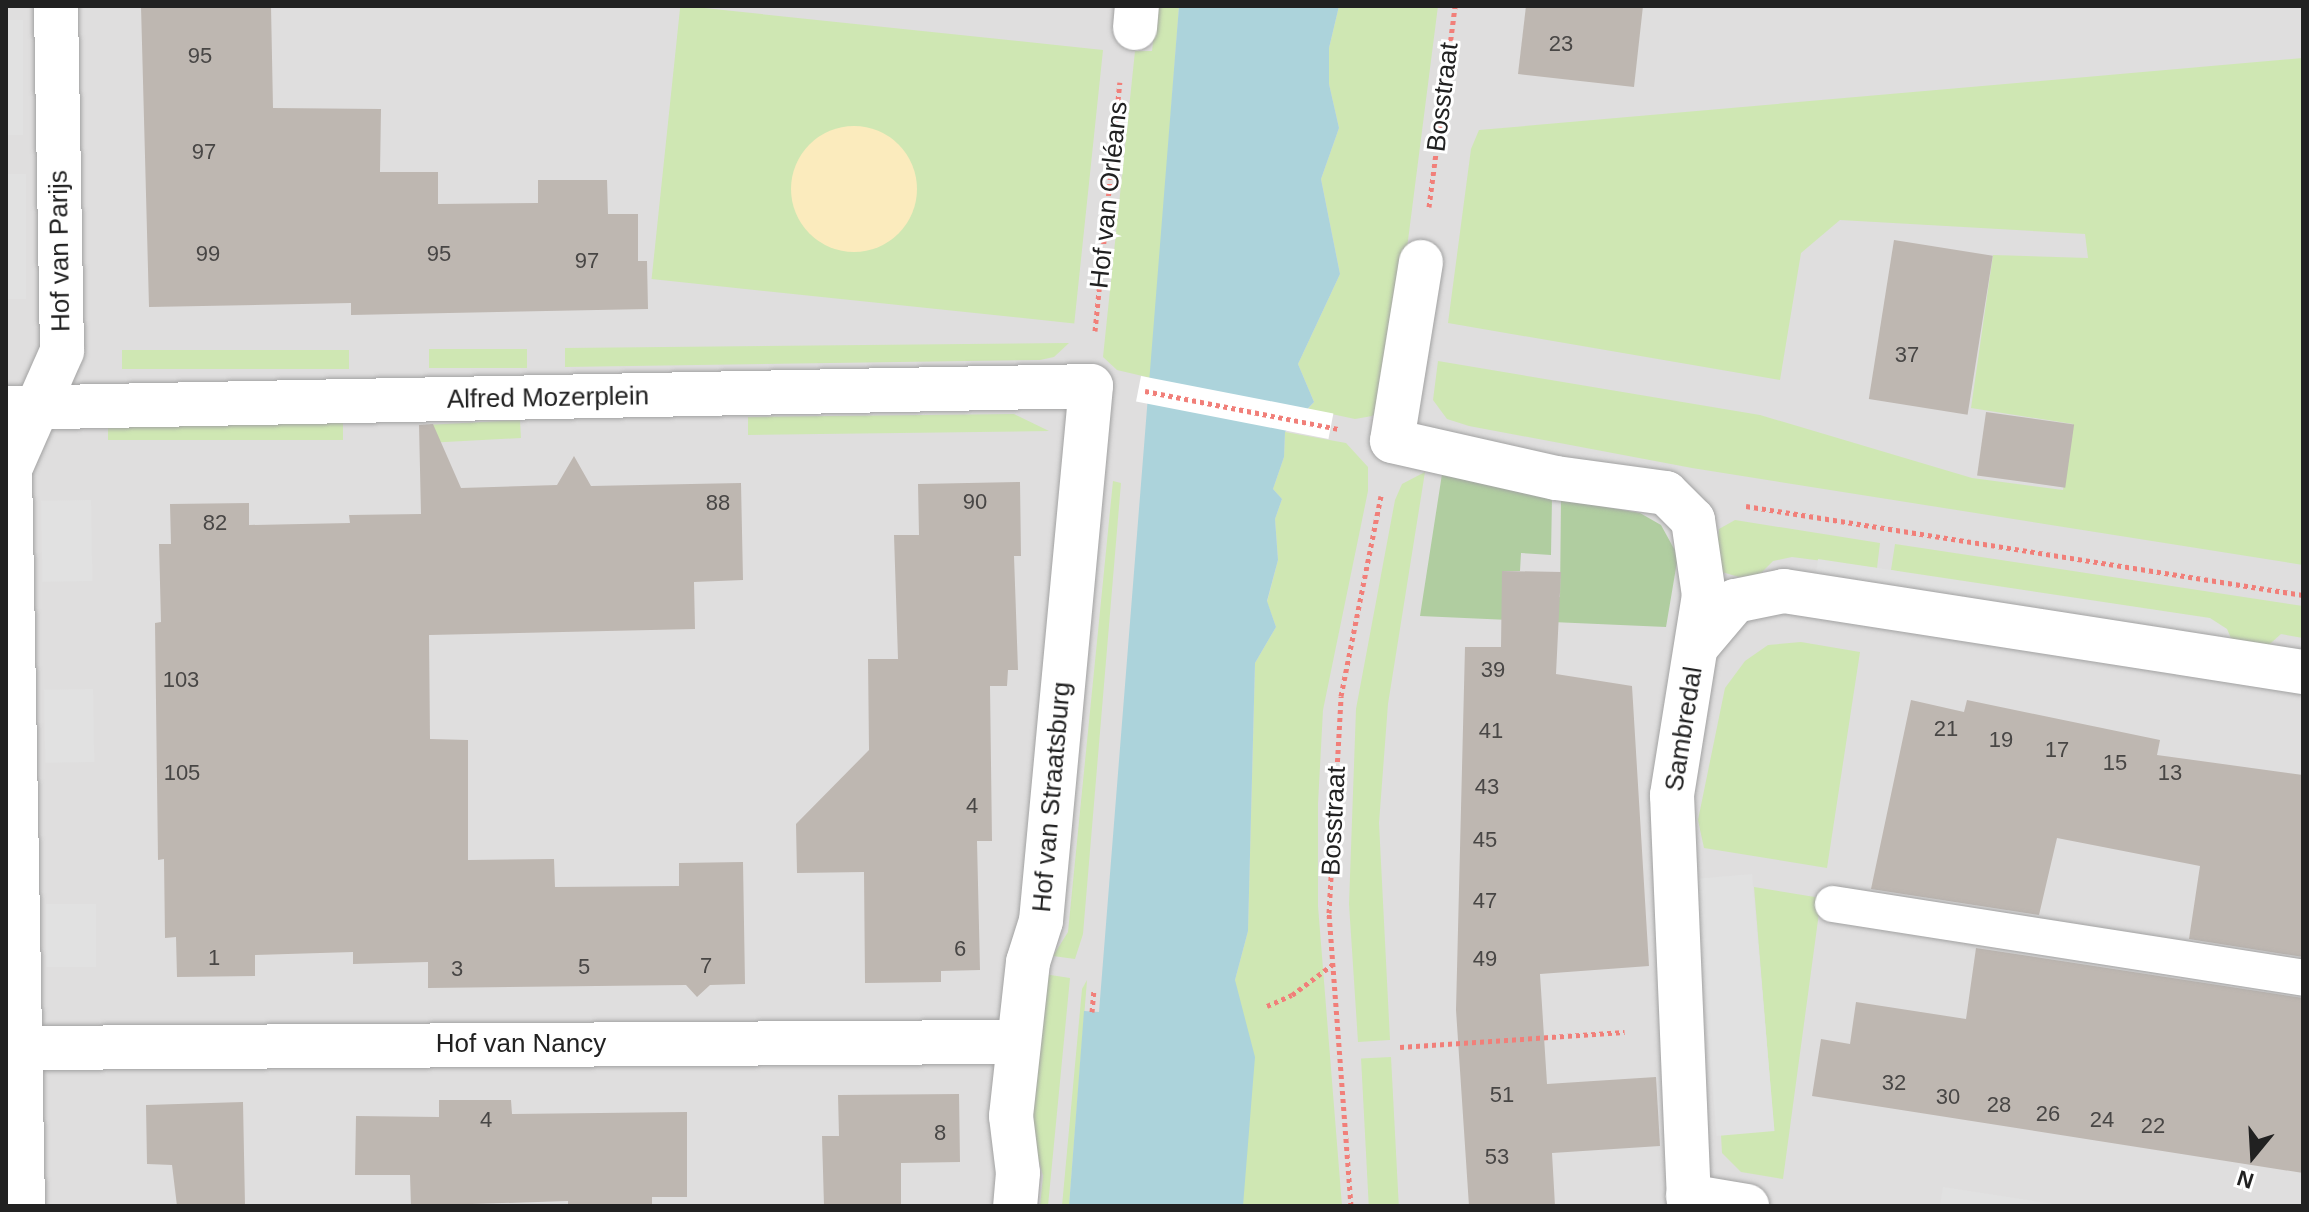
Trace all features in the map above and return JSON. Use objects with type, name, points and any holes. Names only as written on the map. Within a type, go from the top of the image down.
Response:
[{"type":"street","name":"Hof van Parijs","points":[[23,1206],[23,1048],[10,469],[21,408],[62,351],[56,6]]},
{"type":"street","points":[[1421,262],[1392,441],[1556,478],[1666,493],[1693,520],[1704,595],[1697,646]]},
{"type":"street","name":"Alfred Mozerplein","points":[[21,408],[1091,386]]},
{"type":"street","name":"Hof van Straatsburg","points":[[1015,1206],[1018,1173],[1011,1116],[1028,962],[1041,921],[1091,386]]},
{"type":"street","name":"Sambredal","points":[[1688,1201],[1672,795],[1697,646],[1735,601],[1784,591],[2303,672]]},
{"type":"street","name":"Hof van Nancy","points":[[23,1048],[1018,1042]]},
{"type":"street","points":[[1688,1201],[1747,1206]]},
{"type":"lane","points":[[1833,904],[2303,978]]},
{"type":"path","name":"Bosstraat","points":[[1431,188],[1455,6]]},
{"type":"path","name":"Hof van Orléans","points":[[1091,386],[1123,52],[1136,17]]},
{"type":"path","points":[[1138,390],[1330,428]]},
{"type":"path","name":"Bosstraat","points":[[1351,1206],[1329,913],[1341,696],[1392,441]]},
{"type":"path","points":[[1666,493],[2303,595]]},
{"type":"path","points":[[1267,1006],[1292,995],[1332,965]]},
{"type":"path","points":[[1092,1012],[1094,990]]},
{"type":"path","points":[[1400,1047],[1681,1029]]},
{"type":"shaded area","points":[[6,6],[2303,6],[2303,1206],[6,1206]]},
{"type":"shaded area","points":[[6,20],[23,20],[23,135],[6,135]]},
{"type":"shaded area","points":[[6,174],[26,174],[26,299],[6,299]]},
{"type":"shaded area","points":[[91,500],[92,581],[42,582],[41,501]]},
{"type":"shaded area","points":[[1818,559],[2210,618],[2227,629],[2234,645],[1815,582]]},
{"type":"shaded area","points":[[93,689],[94,762],[45,763],[44,690]]},
{"type":"shaded area","points":[[1752,874],[1774,1131],[1717,1136],[1694,879]]},
{"type":"shaded area","points":[[46,904],[96,904],[96,967],[46,967]]},
{"type":"shaded area","points":[[1943,1187],[2067,1206],[1940,1206]]},
{"type":"green space","points":[[680,6],[1103,50],[1074,323],[652,279]]},
{"type":"green space","points":[[1157,6],[1179,6],[1151,378],[1117,370],[1103,357],[1135,51],[1152,51]]},
{"type":"green space","points":[[1339,6],[1438,6],[1390,381],[1384,403],[1372,416],[1355,419],[1308,409],[1314,402],[1298,364],[1340,274],[1321,179],[1339,128],[1329,84],[1329,48]]},
{"type":"green space","points":[[2303,58],[2303,565],[1692,468],[1469,426],[1447,419],[1433,400],[1438,361],[1760,415],[1972,478],[2063,490],[2073,424],[1971,408],[1993,255],[2088,258],[2085,234],[1840,220],[1801,253],[1780,380],[1448,323],[1471,149],[1479,130]]},
{"type":"green space","points":[[1069,343],[1054,357],[1040,360],[565,367],[565,348]]},
{"type":"green space","points":[[429,349],[527,349],[527,368],[429,368]]},
{"type":"green space","points":[[122,350],[349,350],[349,369],[122,369]]},
{"type":"green space","points":[[1014,414],[1049,431],[748,435],[748,417]]},
{"type":"green space","points":[[520,420],[521,438],[422,443],[421,425]]},
{"type":"green space","points":[[108,423],[343,423],[343,440],[108,440]]},
{"type":"green space","points":[[1285,432],[1346,443],[1368,467],[1368,491],[1323,710],[1318,804],[1318,906],[1342,1206],[1243,1206],[1235,980],[1248,931],[1255,663],[1276,627],[1267,602],[1278,560],[1275,519],[1282,499],[1273,489],[1284,457]]},
{"type":"green space","points":[[1425,472],[1388,704],[1379,823],[1390,1040],[1358,1042],[1349,904],[1356,709],[1395,500],[1402,484]]},
{"type":"green space","points":[[1442,474],[1552,498],[1551,555],[1521,553],[1520,571],[1502,571],[1502,596],[1560,597],[1561,499],[1640,513],[1661,525],[1678,556],[1666,627],[1420,616]]},
{"type":"green space","points":[[1113,481],[1121,483],[1083,934],[1075,959],[1053,956],[1068,932]]},
{"type":"green space","points":[[1735,520],[1880,543],[1877,568],[1792,557],[1773,561],[1759,575],[1739,577],[1722,572],[1716,560],[1719,529]]},
{"type":"green space","points":[[1895,544],[2303,606],[2303,638],[2281,634],[2263,650],[1891,570]]},
{"type":"green space","points":[[1801,642],[1860,652],[1827,868],[1704,848],[1698,820],[1725,688],[1745,661],[1768,645]]},
{"type":"green space","points":[[1754,887],[1821,898],[1783,1179],[1741,1172],[1722,1153],[1721,1135],[1774,1130]]},
{"type":"green space","points":[[1044,974],[1070,978],[1048,1206],[1040,1206],[1043,1176],[1029,1124]]},
{"type":"green space","points":[[1087,980],[1069,1206],[1062,1206],[1082,989]]},
{"type":"green space","points":[[1391,1057],[1399,1206],[1369,1206],[1361,1059]]},
{"type":"sand","points":[[854,126],[878,131],[898,145],[912,165],[917,189],[912,213],[898,233],[878,247],[854,252],[830,247],[810,233],[796,213],[791,189],[796,165],[810,145],[830,131]]},
{"type":"water","points":[[1179,6],[1339,6],[1329,48],[1329,84],[1339,128],[1321,179],[1340,274],[1298,364],[1314,402],[1285,432],[1284,457],[1273,489],[1282,499],[1275,519],[1278,560],[1267,601],[1276,627],[1255,663],[1248,931],[1235,980],[1255,1057],[1243,1206],[1069,1206],[1084,1011],[1099,1012]]},
{"type":"pier","points":[[1141,376],[1333,413],[1328,439],[1136,402]]},
{"type":"building","points":[[141,6],[271,6],[273,108],[381,109],[380,172],[438,172],[438,204],[538,203],[538,180],[607,180],[608,214],[638,214],[638,261],[647,261],[648,309],[351,315],[351,303],[149,307]]},
{"type":"building","points":[[1526,6],[1643,6],[1634,87],[1518,74]]},
{"type":"building","points":[[1894,240],[1993,256],[1968,415],[1869,399]]},
{"type":"building","points":[[1986,412],[2074,424],[2065,488],[1977,475]]},
{"type":"building","points":[[433,424],[461,488],[557,485],[574,456],[591,486],[741,483],[743,580],[694,582],[695,629],[429,635],[430,739],[468,740],[468,860],[554,859],[555,887],[679,886],[679,863],[743,862],[745,984],[710,985],[697,997],[686,985],[428,988],[428,962],[353,964],[353,952],[255,955],[255,976],[177,977],[176,937],[165,938],[164,859],[158,860],[155,623],[161,622],[159,544],[171,544],[170,504],[249,503],[249,525],[350,523],[349,515],[421,514],[419,425]]},
{"type":"building","points":[[1020,482],[1021,556],[1014,556],[1018,670],[1008,670],[1007,686],[990,686],[992,841],[977,841],[980,970],[941,971],[941,982],[865,983],[864,872],[797,873],[796,824],[869,750],[868,659],[898,659],[894,535],[919,535],[918,484]]},
{"type":"building","points":[[1502,571],[1561,572],[1556,674],[1632,686],[1649,966],[1540,974],[1547,1084],[1656,1077],[1660,1146],[1552,1153],[1555,1206],[1469,1206],[1456,1010],[1465,647],[1501,647]]},
{"type":"building","points":[[1911,700],[1964,712],[1967,700],[2160,740],[2157,755],[2303,775],[2303,957],[2189,939],[2200,866],[2057,838],[2039,915],[1871,889]]},
{"type":"building","points":[[1976,948],[2303,998],[2303,1173],[1812,1096],[1821,1039],[1850,1044],[1856,1002],[1966,1019]]},
{"type":"building","points":[[959,1094],[960,1162],[901,1163],[901,1205],[824,1206],[822,1136],[839,1136],[838,1095]]},
{"type":"building","points":[[439,1100],[511,1100],[512,1114],[687,1112],[687,1197],[652,1197],[652,1206],[568,1206],[568,1201],[411,1206],[410,1175],[355,1175],[356,1116],[439,1117]]},
{"type":"building","points":[[243,1102],[245,1206],[177,1206],[172,1165],[147,1164],[146,1105]]}]
